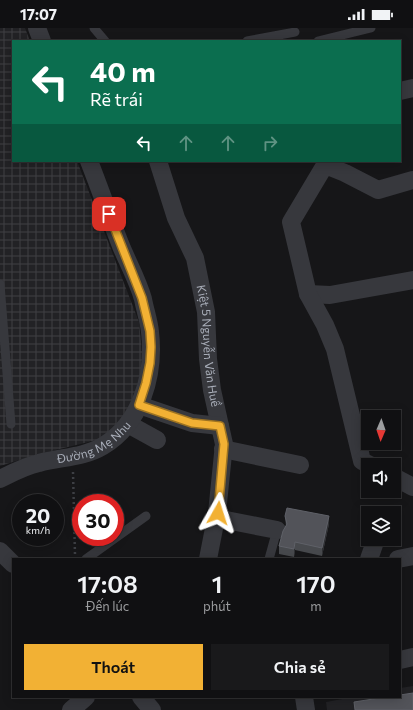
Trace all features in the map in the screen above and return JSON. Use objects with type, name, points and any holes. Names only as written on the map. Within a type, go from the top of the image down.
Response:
[{"type":"street","points":[[37,28],[42,40]]},
{"type":"street","points":[[401,91],[413,88]]},
{"type":"street","name":"Đường Mẹ Nhu","points":[[0,480],[16,471],[38,463],[92,453],[122,431],[128,424],[139,405],[146,383],[150,363],[151,347],[150,331],[142,298],[88,162]]},
{"type":"street","name":"Kiệt 5 Nguyễn Văn Huề","points":[[158,162],[176,218],[195,258],[206,312],[208,359],[212,390],[224,444],[222,474],[216,518],[208,558]]},
{"type":"street","points":[[361,458],[334,349],[325,325],[308,294],[291,222],[325,163],[378,190],[413,180]]},
{"type":"street","points":[[308,294],[330,295],[413,280]]},
{"type":"street","points":[[139,405],[192,423],[220,426]]},
{"type":"street","points":[[128,424],[157,440]]},
{"type":"street","points":[[223,449],[300,465]]},
{"type":"street","points":[[401,481],[413,487]]},
{"type":"street","points":[[216,518],[277,530]]},
{"type":"street","points":[[369,558],[374,546]]},
{"type":"street","points":[[0,551],[12,563]]},
{"type":"street","points":[[401,558],[413,556]]},
{"type":"street","points":[[401,660],[413,657]]},
{"type":"street","points":[[71,710],[85,698]]},
{"type":"street","points":[[142,698],[152,710]]},
{"type":"street","points":[[304,698],[306,710]]},
{"type":"lane","points":[[94,28],[104,40]]},
{"type":"lane","points":[[322,40],[371,28]]},
{"type":"lane","points":[[254,40],[295,34]]},
{"type":"lane","points":[[0,284],[10,424]]},
{"type":"lane","points":[[87,558],[146,516]]},
{"type":"lane","points":[[270,558],[277,530]]},
{"type":"path","points":[[72,457],[75,558]]},
{"type":"shaded area","points":[[0,28],[25,28],[30,40],[12,40],[12,162],[77,162],[139,322],[142,351],[142,372],[134,401],[119,426],[101,439],[39,454],[0,466]]},
{"type":"shaded area","points":[[413,686],[413,710],[327,710],[326,702],[348,698],[401,698],[401,688]]},
{"type":"building","points":[[287,508],[329,516],[322,548],[295,542],[294,549],[279,546],[283,531],[287,524],[285,516]]},
{"type":"building","points":[[413,693],[413,710],[355,710],[354,702],[380,698],[401,698],[401,695]]},
{"type":"route","points":[[109,214],[142,298],[150,331],[150,363],[142,401],[139,405],[173,418],[192,423],[220,426],[224,444],[218,513]]}]
